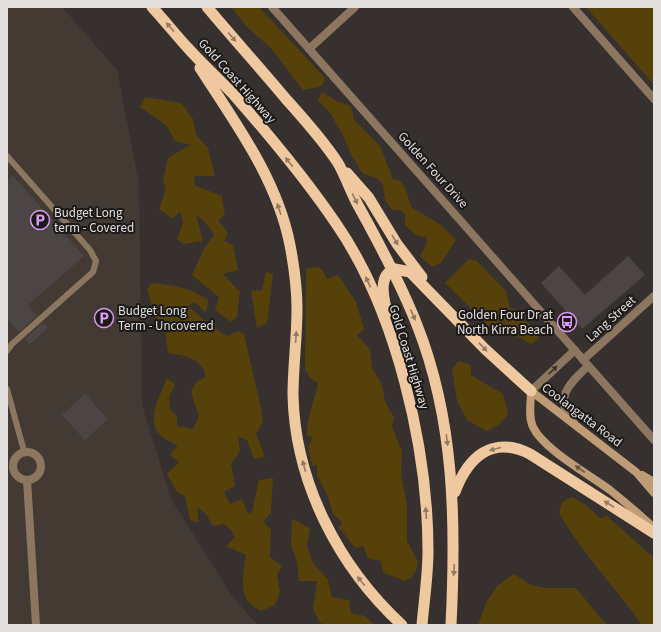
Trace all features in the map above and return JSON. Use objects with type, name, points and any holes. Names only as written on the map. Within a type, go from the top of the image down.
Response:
[{"type":"highway","name":"Gold Coast Highway","points":[[152,7],[187,48],[233,95],[310,188],[338,226],[359,263],[377,302],[393,344],[416,427],[424,488],[428,552],[422,625]]},
{"type":"highway","name":"Gold Coast Highway","points":[[207,7],[302,117],[338,164],[393,269],[418,326],[435,386],[446,434],[453,496],[454,556],[451,625]]},
{"type":"highway","points":[[187,48],[256,157],[276,198],[290,244],[296,283],[297,308],[293,396],[296,426],[303,462],[310,485],[332,536],[354,572],[387,611],[402,625]]},
{"type":"highway","points":[[338,164],[369,198],[397,244],[447,308]]},
{"type":"highway","points":[[393,344],[383,285],[387,274],[393,269],[400,269],[413,274],[485,349],[531,391]]},
{"type":"highway","points":[[453,496],[464,471],[478,456],[496,448],[514,448],[530,454],[654,533]]},
{"type":"main road","name":"Coolangatta Road","points":[[531,391],[636,472],[654,493]]},
{"type":"main road","name":"Coolangatta Road","points":[[531,391],[530,420],[534,430],[540,438],[552,449],[612,492],[654,528]]},
{"type":"main road","points":[[636,472],[654,482]]},
{"type":"street","name":"Golden Four Drive","points":[[272,7],[654,440]]},
{"type":"street","points":[[309,49],[355,7]]},
{"type":"street","points":[[573,7],[654,99]]},
{"type":"street","name":"Lang Street","points":[[586,363],[654,296]]},
{"type":"street","points":[[531,391],[575,350]]},
{"type":"street","points":[[580,428],[566,412],[565,396],[566,390],[586,363]]},
{"type":"street","points":[[24,451],[33,452],[39,458],[42,466],[35,478],[27,480],[18,477],[10,465],[16,456],[24,451]]},
{"type":"street","points":[[27,480],[36,625]]},
{"type":"lane","points":[[7,156],[90,250],[96,261],[93,272],[12,344],[7,351]]},
{"type":"lane","points":[[7,389],[24,451]]},
{"type":"shaded area","name":"Budget Long Term - Uncovered","points":[[7,7],[62,7],[117,70],[139,184],[142,405],[171,499],[232,596],[258,625],[7,625]]},
{"type":"shaded area","points":[[231,7],[259,7],[325,78],[322,86],[303,90],[271,48],[247,27]]},
{"type":"shaded area","points":[[586,7],[654,7],[654,85]]},
{"type":"shaded area","points":[[322,92],[337,101],[351,106],[354,120],[380,146],[393,179],[401,181],[407,193],[411,207],[441,225],[456,240],[441,263],[432,267],[420,256],[427,243],[426,237],[416,235],[405,225],[405,214],[400,210],[392,210],[385,200],[383,184],[378,179],[362,173],[331,114],[318,100]]},
{"type":"shaded area","points":[[145,97],[181,103],[193,119],[196,135],[208,148],[215,176],[195,176],[194,185],[222,196],[225,215],[218,220],[228,233],[224,241],[233,245],[238,270],[223,274],[240,292],[237,316],[231,322],[215,310],[219,297],[192,275],[204,249],[214,235],[206,223],[196,215],[203,241],[183,244],[177,239],[183,222],[180,211],[173,219],[159,209],[166,189],[163,181],[168,158],[190,145],[175,141],[166,125],[140,107]]},
{"type":"shaded area","points":[[469,259],[477,261],[506,291],[510,308],[520,310],[524,321],[539,329],[538,339],[531,344],[519,337],[492,329],[445,283]]},
{"type":"shaded area","points":[[315,267],[322,269],[327,279],[338,275],[356,302],[364,329],[357,335],[370,350],[372,368],[382,384],[385,402],[394,417],[392,427],[402,451],[401,475],[407,505],[407,541],[418,562],[416,571],[411,578],[403,581],[383,572],[381,561],[368,558],[363,546],[357,548],[354,546],[339,529],[342,522],[333,514],[327,494],[317,476],[317,465],[312,466],[308,447],[313,437],[307,436],[307,430],[309,416],[318,383],[310,378],[305,369],[306,269]]},
{"type":"shaded area","points":[[266,272],[273,274],[267,323],[257,328],[251,291],[262,290]]},
{"type":"shaded area","points":[[152,283],[181,287],[200,295],[208,300],[206,313],[195,302],[188,306],[210,325],[227,336],[239,331],[244,334],[263,422],[256,434],[265,457],[254,459],[247,440],[238,436],[240,451],[231,464],[235,486],[224,492],[230,504],[242,499],[248,514],[252,512],[259,480],[273,478],[271,513],[263,522],[271,529],[270,557],[282,566],[277,575],[280,592],[275,605],[261,611],[248,601],[244,594],[243,579],[246,555],[226,546],[235,537],[231,530],[223,524],[213,526],[206,514],[197,507],[199,523],[190,520],[185,496],[177,492],[167,474],[179,462],[170,455],[178,445],[158,433],[154,425],[154,417],[155,408],[167,378],[175,384],[169,397],[170,410],[177,416],[177,426],[193,429],[199,416],[191,392],[197,381],[206,377],[204,370],[197,361],[168,353],[165,329],[157,321],[147,289]]},
{"type":"shaded area","points":[[459,361],[471,365],[471,375],[503,394],[508,414],[499,425],[486,431],[467,420],[457,401],[452,369]]},
{"type":"shaded area","points":[[572,497],[586,505],[600,518],[607,516],[654,558],[654,625],[642,625],[568,528],[559,513],[562,502]]},
{"type":"shaded area","points":[[292,519],[310,528],[307,546],[313,563],[328,580],[332,597],[349,600],[351,613],[365,616],[374,625],[329,625],[320,623],[313,609],[317,581],[299,581],[297,562],[291,545]]},
{"type":"shaded area","points":[[514,574],[531,585],[546,588],[575,588],[608,625],[478,625],[487,601],[497,586]]},
{"type":"building","points":[[13,176],[84,256],[28,305],[37,316],[19,332],[7,319],[7,182]]},
{"type":"building","points":[[628,256],[645,275],[582,329],[541,283],[559,266],[585,295]]},
{"type":"building","points":[[43,322],[48,328],[30,344],[25,339]]},
{"type":"building","points":[[85,394],[108,419],[85,440],[62,415]]},
{"type":"place","name":"Budget Long term - Covered","points":[[40,220]]},
{"type":"place","name":"Budget Long Term - Uncovered","points":[[104,318]]},
{"type":"place","name":"Golden Four Dr at North Kirra Beach","points":[[567,322]]}]
